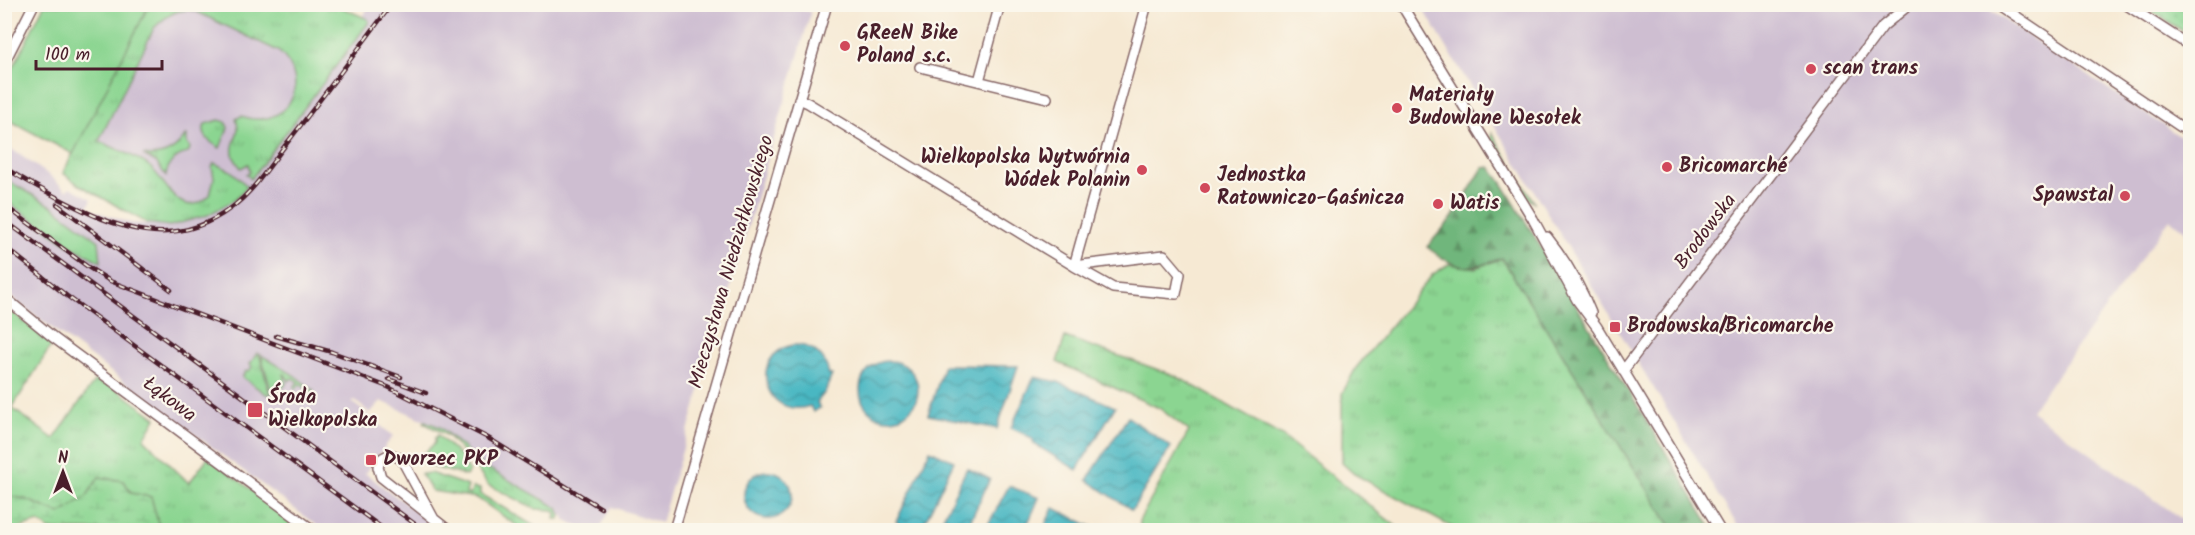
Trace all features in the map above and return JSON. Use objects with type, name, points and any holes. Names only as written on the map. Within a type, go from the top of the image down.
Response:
[{"type":"street","points":[[4,63],[8,47],[34,4]]},
{"type":"street","name":"Mieczysława Niedziałkowskiego","points":[[674,531],[826,4]]},
{"type":"street","points":[[979,81],[1000,4]]},
{"type":"street","points":[[1074,266],[1147,4]]},
{"type":"street","points":[[1401,4],[1533,219],[1577,300],[1597,327],[1720,531]]},
{"type":"street","name":"Brodowska","points":[[1623,371],[1883,26],[1910,4]]},
{"type":"street","points":[[1998,4],[2190,133]]},
{"type":"street","points":[[2125,4],[2190,46]]},
{"type":"street","points":[[920,67],[1047,98]]},
{"type":"street","points":[[799,99],[1074,266],[1113,288],[1176,294],[1180,274],[1164,255],[1074,266]]},
{"type":"street","name":"Łąkowa","points":[[4,297],[54,338],[313,531]]},
{"type":"street","points":[[434,519],[402,460],[394,454],[387,454],[381,459],[378,467],[381,477],[448,531]]},
{"type":"shaded area","points":[[370,4],[797,4],[796,8],[811,12],[661,523],[612,507],[599,530],[585,530],[564,519],[565,517],[560,514],[558,508],[484,466],[440,427],[381,401],[370,413],[354,400],[352,402],[393,436],[365,473],[440,530],[323,530],[16,301],[5,289],[4,144],[49,175],[67,191],[70,187],[92,199],[88,207],[95,211],[131,223],[160,225],[147,223],[63,173],[149,5],[336,5],[363,17]]},
{"type":"shaded area","points":[[1421,5],[1982,5],[2190,143],[2190,235],[2170,219],[2031,411],[2190,525],[2190,530],[1740,530]]},
{"type":"green space","points":[[44,5],[149,5],[73,154],[5,118],[5,84]]},
{"type":"green space","points":[[149,5],[336,5],[368,19],[369,22],[251,179],[246,174],[250,172],[248,164],[241,168],[233,153],[238,126],[236,119],[241,116],[257,119],[271,117],[282,111],[290,101],[294,89],[294,76],[289,63],[278,51],[195,11],[173,14],[163,19],[154,28],[99,141],[149,166],[175,197],[190,205],[199,203],[210,195],[214,178],[212,167],[214,163],[231,171],[247,186],[236,199],[208,215],[170,226],[147,223],[63,173]]},
{"type":"green space","points":[[2142,5],[2190,5],[2190,36]]},
{"type":"green space","points":[[219,120],[226,122],[228,128],[220,148],[205,136],[204,132],[205,124]]},
{"type":"green space","points":[[1492,133],[1534,202],[1522,193],[1510,175],[1490,141]]},
{"type":"green space","points":[[186,135],[190,148],[188,153],[173,161],[166,176],[156,162],[143,155],[150,156],[168,152]]},
{"type":"green space","points":[[1490,167],[1502,183],[1713,530],[1673,530],[1502,258],[1471,267],[1463,266],[1446,260],[1427,247],[1452,218],[1483,168]]},
{"type":"green space","points":[[5,179],[52,206],[99,241],[101,262],[72,247],[5,200]]},
{"type":"green space","points":[[1502,258],[1673,530],[1457,530],[1354,474],[1342,463],[1342,394],[1356,368],[1433,274],[1449,264],[1476,268]]},
{"type":"green space","points":[[4,306],[53,343],[12,408],[54,439],[98,376],[156,418],[144,439],[189,483],[208,457],[305,530],[160,530],[151,497],[131,493],[124,481],[99,477],[87,496],[60,514],[25,499],[5,494]]},
{"type":"green space","points":[[1065,337],[1176,376],[1282,436],[1397,527],[1404,530],[1141,530],[1139,521],[1189,431],[1159,408],[1057,362]]},
{"type":"green space","points":[[257,353],[270,395],[242,377],[252,367],[250,364]]},
{"type":"green space","points":[[261,355],[294,375],[314,391],[309,398],[307,397],[310,391],[300,384],[296,389],[294,387],[298,382],[292,378],[289,381],[284,373],[286,384],[279,392],[272,394]]},
{"type":"green space","points":[[425,421],[440,427],[484,466],[558,508],[561,516],[559,519],[555,519],[556,513],[551,510],[536,509],[488,485],[475,467],[478,462],[472,463],[448,436],[424,423]]},
{"type":"green space","points":[[438,435],[462,458],[469,471],[466,476],[425,465],[419,458],[435,443]]},
{"type":"green space","points":[[430,473],[468,486],[466,493],[470,495],[473,487],[480,489],[480,494],[541,530],[523,530],[477,498],[432,491],[421,474]]},
{"type":"green space","points":[[99,477],[124,481],[131,493],[151,497],[160,530],[50,530],[39,522],[18,530],[5,530],[4,494],[25,499],[60,514],[87,496]]},
{"type":"water","points":[[793,345],[800,345],[817,352],[825,362],[829,375],[832,375],[825,392],[817,402],[820,408],[813,412],[810,406],[794,408],[781,404],[772,396],[767,385],[766,373],[770,361],[779,351]]},
{"type":"water","points":[[889,361],[900,363],[910,369],[916,379],[918,390],[916,401],[910,411],[900,417],[889,419],[878,417],[868,411],[862,401],[860,390],[862,379],[868,369],[878,363]]},
{"type":"water","points":[[944,365],[1018,366],[997,429],[928,415]]},
{"type":"water","points":[[1034,377],[1058,382],[1115,407],[1077,470],[1034,444],[1032,438],[1011,428]]},
{"type":"water","points":[[1128,417],[1171,447],[1132,510],[1087,480]]},
{"type":"water","points":[[930,450],[954,461],[921,530],[914,530],[896,522]]},
{"type":"water","points":[[967,468],[990,479],[966,530],[937,530]]},
{"type":"water","points":[[763,471],[773,471],[788,481],[792,495],[791,504],[782,515],[773,519],[763,519],[748,509],[744,500],[744,490],[754,475]]},
{"type":"water","points":[[1009,486],[1039,498],[1025,530],[985,530]]},
{"type":"water","points":[[1054,508],[1098,530],[1043,530]]},
{"type":"railway","points":[[4,167],[81,210],[123,226],[145,231],[166,232],[188,229],[209,221],[231,208],[254,186],[392,4]]},
{"type":"railway","points":[[57,204],[171,290]]},
{"type":"railway","points":[[4,205],[110,281],[388,387],[488,438],[601,508]]},
{"type":"railway","points":[[4,220],[423,530]]},
{"type":"railway","points":[[4,246],[67,296],[385,530]]},
{"type":"railway","points":[[276,336],[332,352],[401,377]]},
{"type":"railway","points":[[389,379],[426,393]]},
{"type":"place","name":"GReeN Bike Poland s.c.","points":[[845,46]]},
{"type":"place","name":"scan trans","points":[[1811,69]]},
{"type":"place","name":"Materiały Budowlane Wesołek","points":[[1397,108]]},
{"type":"place","name":"Bricomarché","points":[[1667,167]]},
{"type":"place","name":"Wielkopolska Wytwórnia Wódek Polanin","points":[[1142,170]]},
{"type":"place","name":"Jednostka Ratowniczo-Gaśnicza","points":[[1205,188]]},
{"type":"place","name":"Spawstal","points":[[2125,196]]},
{"type":"place","name":"Watis","points":[[1438,204]]},
{"type":"place","name":"Brodowska/Bricomarche","points":[[1615,327]]},
{"type":"place","name":"Środa Wielkopolska","points":[[255,410]]},
{"type":"place","name":"Dworzec PKP","points":[[371,460]]}]
